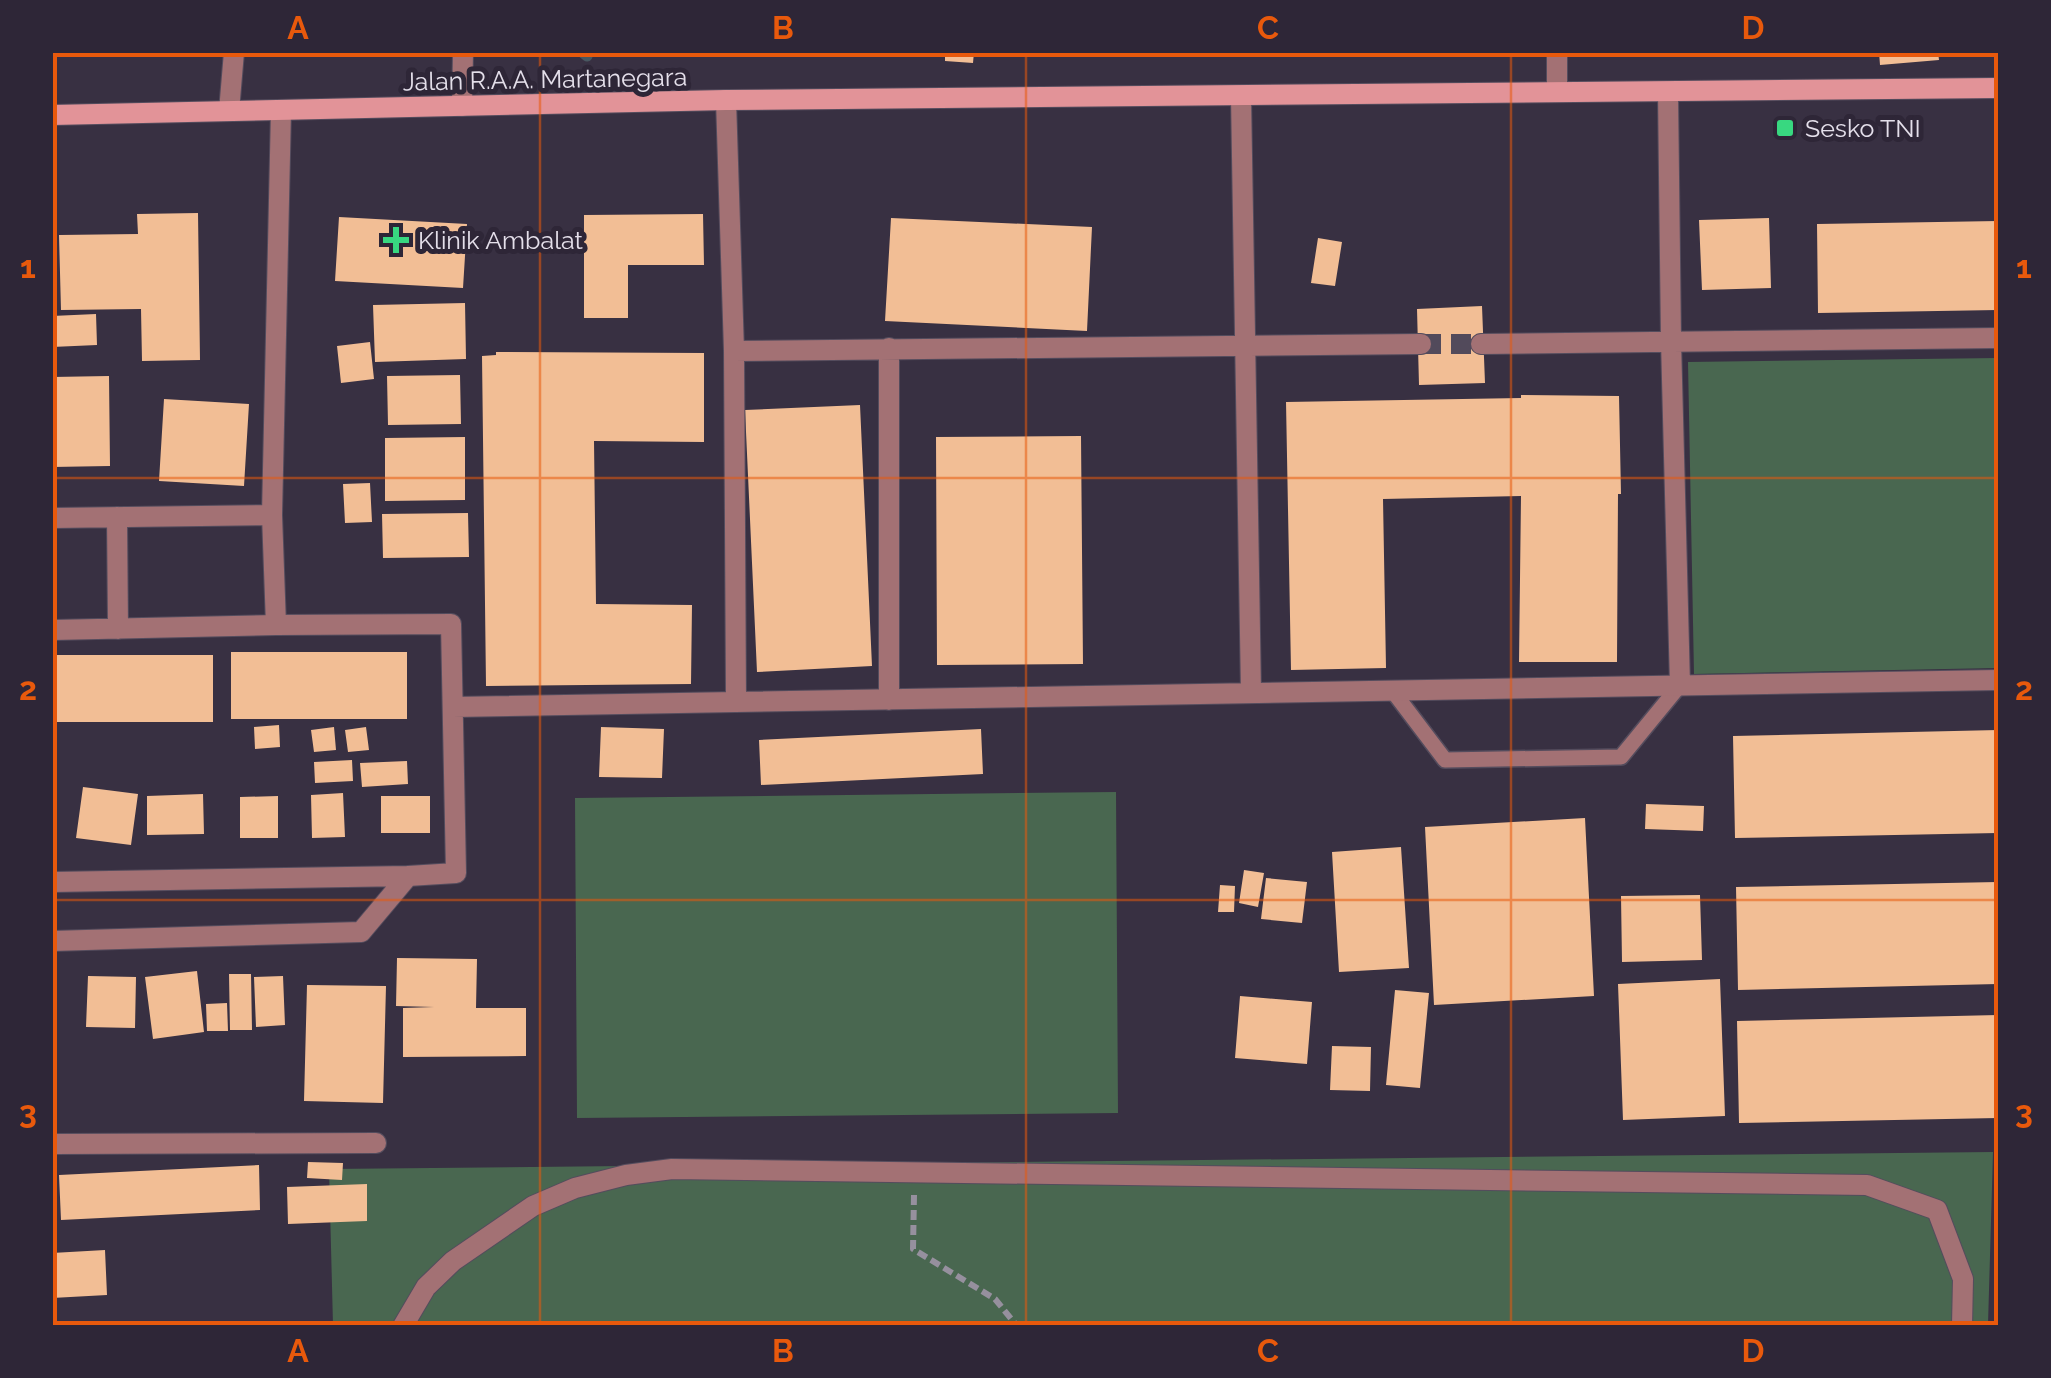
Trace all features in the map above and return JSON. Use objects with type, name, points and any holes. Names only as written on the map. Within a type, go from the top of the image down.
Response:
[{"type":"main road","name":"Jalan R.A.A. Martanegara","points":[[52,115],[726,100],[1998,88]]},
{"type":"street","points":[[230,111],[234,52]]},
{"type":"street","points":[[462,106],[463,52]]},
{"type":"street","points":[[1557,52],[1557,92]]},
{"type":"street","points":[[1668,93],[1680,685]]},
{"type":"street","points":[[1241,96],[1251,693]]},
{"type":"street","points":[[726,100],[734,351],[736,702]]},
{"type":"street","points":[[276,624],[272,515],[281,110]]},
{"type":"street","points":[[1481,344],[1998,338]]},
{"type":"street","points":[[734,351],[1421,344]]},
{"type":"street","points":[[889,348],[889,700]]},
{"type":"street","points":[[52,518],[272,515]]},
{"type":"street","points":[[117,517],[118,629]]},
{"type":"street","points":[[52,630],[452,624],[456,873],[52,882]]},
{"type":"street","points":[[453,707],[1998,680]]},
{"type":"street","points":[[52,942],[361,932],[408,876]]},
{"type":"street","points":[[52,1144],[376,1144]]},
{"type":"street","points":[[404,1326],[426,1288],[453,1261],[533,1206],[576,1188],[626,1175],[672,1169],[1867,1185],[1936,1210],[1963,1280],[1962,1326]]},
{"type":"lane","points":[[1392,690],[1445,760],[1621,756],[1680,685]]},
{"type":"path","points":[[915,1172],[913,1248],[994,1299],[1017,1326]]},
{"type":"green space","points":[[1998,358],[1998,668],[1694,674],[1688,362]]},
{"type":"green space","points":[[1116,792],[1118,1113],[577,1118],[575,798]]},
{"type":"green space","points":[[1993,1152],[1988,1325],[333,1325],[329,1169]]},
{"type":"building","points":[[945,52],[974,52],[973,63],[945,61]]},
{"type":"building","points":[[1879,52],[1938,52],[1939,60],[1880,65]]},
{"type":"building","points":[[198,213],[200,360],[142,361],[141,309],[61,310],[59,235],[138,234],[137,214]]},
{"type":"building","points":[[703,214],[704,265],[628,265],[628,318],[584,318],[584,215]]},
{"type":"building","points":[[339,217],[467,224],[463,288],[335,281]]},
{"type":"building","points":[[891,218],[1092,227],[1087,331],[885,321]]},
{"type":"building","points":[[1769,218],[1771,288],[1702,290],[1699,220]]},
{"type":"building","points":[[1998,221],[1998,310],[1818,313],[1817,224]]},
{"type":"building","points":[[1318,238],[1342,242],[1335,286],[1311,283]]},
{"type":"building","points":[[465,303],[466,359],[375,362],[373,305]]},
{"type":"building","points":[[1482,306],[1485,383],[1419,385],[1417,309]]},
{"type":"building","points":[[96,314],[97,345],[52,347],[52,316]]},
{"type":"building","points":[[370,342],[374,379],[341,383],[337,346]]},
{"type":"building","points":[[496,352],[704,353],[704,442],[594,441],[596,604],[692,605],[691,684],[486,686],[482,356]]},
{"type":"building","points":[[460,375],[461,424],[388,425],[387,376]]},
{"type":"building","points":[[109,376],[110,466],[52,467],[52,377]]},
{"type":"building","points":[[1619,396],[1617,662],[1519,662],[1521,496],[1383,499],[1386,668],[1291,670],[1286,402]]},
{"type":"building","points":[[164,399],[249,404],[244,486],[159,481]]},
{"type":"building","points":[[860,405],[872,666],[757,672],[745,410]]},
{"type":"building","points":[[1081,436],[1083,664],[937,665],[936,437]]},
{"type":"building","points":[[465,437],[465,500],[385,501],[385,438]]},
{"type":"building","points":[[370,483],[372,522],[345,523],[343,484]]},
{"type":"building","points":[[468,513],[469,557],[383,558],[382,514]]},
{"type":"building","points":[[231,652],[407,652],[407,719],[231,719]]},
{"type":"building","points":[[52,655],[213,655],[213,722],[52,722]]},
{"type":"building","points":[[279,725],[280,747],[255,749],[254,727]]},
{"type":"building","points":[[334,727],[336,750],[314,752],[311,730]]},
{"type":"building","points":[[366,727],[369,750],[348,752],[345,730]]},
{"type":"building","points":[[601,727],[664,729],[662,778],[599,777]]},
{"type":"building","points":[[981,729],[983,774],[761,785],[759,740]]},
{"type":"building","points":[[1998,730],[1998,833],[1735,838],[1733,736]]},
{"type":"building","points":[[352,760],[353,781],[315,783],[314,762]]},
{"type":"building","points":[[407,761],[408,784],[362,787],[360,763]]},
{"type":"building","points":[[83,787],[138,794],[131,845],[76,838]]},
{"type":"building","points":[[343,793],[345,837],[312,838],[311,795]]},
{"type":"building","points":[[203,794],[204,834],[147,835],[147,796]]},
{"type":"building","points":[[278,796],[278,838],[240,838],[240,797]]},
{"type":"building","points":[[381,796],[430,796],[430,833],[381,833]]},
{"type":"building","points":[[1646,804],[1704,806],[1703,831],[1645,829]]},
{"type":"building","points":[[1585,818],[1594,996],[1434,1005],[1425,827]]},
{"type":"building","points":[[1401,847],[1409,968],[1339,972],[1332,852]]},
{"type":"building","points":[[1244,870],[1264,873],[1258,907],[1239,903]]},
{"type":"building","points":[[1266,878],[1307,882],[1302,923],[1261,919]]},
{"type":"building","points":[[1998,882],[1998,984],[1738,990],[1736,887]]},
{"type":"building","points":[[1220,885],[1235,886],[1234,912],[1218,912]]},
{"type":"building","points":[[1700,895],[1702,960],[1622,962],[1621,896]]},
{"type":"building","points":[[397,958],[477,959],[476,1008],[526,1008],[526,1056],[403,1057],[403,1008],[434,1007],[396,1006]]},
{"type":"building","points":[[197,971],[204,1032],[153,1039],[145,977]]},
{"type":"building","points":[[229,974],[251,974],[252,1030],[230,1030]]},
{"type":"building","points":[[88,976],[136,977],[135,1028],[86,1027]]},
{"type":"building","points":[[283,976],[285,1025],[256,1027],[254,977]]},
{"type":"building","points":[[1720,979],[1725,1116],[1623,1120],[1618,984]]},
{"type":"building","points":[[307,985],[386,986],[383,1103],[304,1101]]},
{"type":"building","points":[[1395,990],[1429,993],[1420,1088],[1386,1085]]},
{"type":"building","points":[[1240,996],[1312,1002],[1307,1064],[1235,1058]]},
{"type":"building","points":[[227,1003],[228,1031],[207,1031],[206,1004]]},
{"type":"building","points":[[1998,1015],[1998,1118],[1739,1123],[1737,1021]]},
{"type":"building","points":[[1332,1046],[1371,1047],[1370,1091],[1330,1090]]},
{"type":"building","points":[[308,1162],[343,1163],[342,1180],[307,1178]]},
{"type":"building","points":[[259,1165],[260,1210],[61,1220],[59,1175]]},
{"type":"building","points":[[367,1184],[367,1221],[288,1224],[287,1187]]},
{"type":"building","points":[[105,1250],[107,1295],[52,1298],[52,1253]]},
{"type":"waterway","points":[[582,52],[587,56]]},
{"type":"tunnel","points":[[1421,344],[1481,344]]},
{"type":"place","name":"Sesko TNI","points":[[1785,128]]},
{"type":"place","name":"Klinik Ambalat","points":[[396,240]]}]
